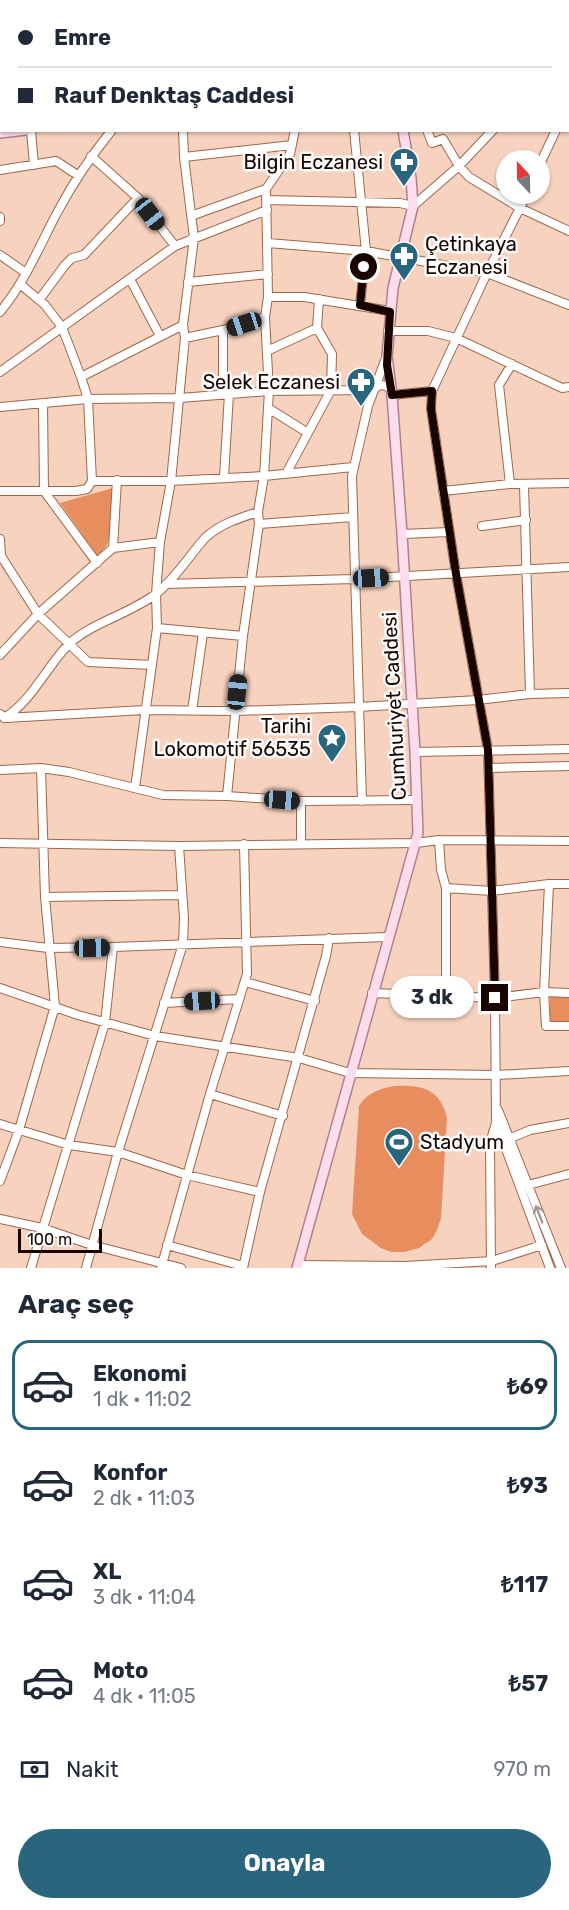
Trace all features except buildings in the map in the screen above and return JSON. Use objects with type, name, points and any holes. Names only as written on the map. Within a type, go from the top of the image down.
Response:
[{"type":"main road","name":"Cumhuriyet Caddesi","points":[[297,1266],[387,937],[416,843],[418,824],[405,576],[387,356],[390,312],[400,256],[413,206],[411,178],[402,132]]},
{"type":"street","points":[[26,132],[34,165]]},
{"type":"street","points":[[2,307],[20,284],[91,156],[110,132]]},
{"type":"street","points":[[135,788],[157,628],[156,594],[160,542],[171,481],[185,338],[183,325],[194,238],[183,132]]},
{"type":"street","points":[[191,216],[266,189],[290,153],[295,132]]},
{"type":"street","points":[[354,132],[366,251],[360,305]]},
{"type":"street","points":[[428,132],[432,143],[443,139],[459,166],[469,177],[520,208],[569,231]]},
{"type":"street","points":[[267,200],[400,203],[413,206],[459,166],[491,132]]},
{"type":"street","points":[[547,150],[555,132]]},
{"type":"street","points":[[184,156],[292,145]]},
{"type":"street","points":[[91,156],[138,198],[175,246]]},
{"type":"street","points":[[0,170],[56,161],[79,176]]},
{"type":"street","points":[[227,796],[243,636],[260,524],[258,512],[264,476],[269,391],[265,317],[268,297],[266,189]]},
{"type":"street","points":[[39,300],[65,265],[72,258],[84,255],[138,198]]},
{"type":"street","points":[[491,1264],[490,1143],[496,1122],[497,1075],[488,750],[456,574],[431,409],[432,391],[522,204]]},
{"type":"street","points":[[0,372],[175,246],[267,210]]},
{"type":"street","points":[[268,243],[366,251],[487,273],[569,305]]},
{"type":"street","points":[[0,255],[26,273]]},
{"type":"street","points":[[188,282],[268,274]]},
{"type":"street","points":[[130,279],[160,336]]},
{"type":"street","points":[[0,491],[76,491],[87,489],[92,481],[88,399],[81,377],[62,327],[39,300],[20,284]]},
{"type":"street","points":[[268,297],[319,299],[390,312]]},
{"type":"street","points":[[287,472],[331,390],[332,354],[317,328],[319,299]]},
{"type":"street","points":[[185,338],[223,330],[265,317]]},
{"type":"street","points":[[81,377],[183,325]]},
{"type":"street","points":[[267,351],[317,328]]},
{"type":"street","points":[[223,330],[226,394],[224,477]]},
{"type":"street","points":[[388,331],[428,331],[456,338],[561,388],[569,387]]},
{"type":"street","points":[[362,801],[354,579],[353,468],[362,426],[387,356]]},
{"type":"street","points":[[510,484],[499,385],[512,364]]},
{"type":"street","points":[[0,407],[43,405],[88,399],[180,398],[269,391],[373,390],[380,385],[391,392],[432,391]]},
{"type":"street","points":[[43,405],[44,491],[97,562]]},
{"type":"street","points":[[268,408],[308,433]]},
{"type":"street","points":[[92,481],[171,481],[353,468]]},
{"type":"street","points":[[113,548],[117,480]]},
{"type":"street","points":[[443,491],[510,484],[569,483]]},
{"type":"street","points":[[524,485],[530,694]]},
{"type":"street","points":[[2,717],[25,699],[69,644],[82,634],[125,613],[156,594],[207,537],[231,521],[258,512]]},
{"type":"street","points":[[260,524],[353,518]]},
{"type":"street","points":[[482,526],[526,520]]},
{"type":"street","points":[[402,534],[449,532]]},
{"type":"street","points":[[0,539],[0,556],[38,614],[88,662],[152,664]]},
{"type":"street","points":[[2,649],[113,548],[160,542]]},
{"type":"street","points":[[166,584],[354,579],[569,567]]},
{"type":"street","points":[[157,628],[243,636]]},
{"type":"street","points":[[192,711],[202,633]]},
{"type":"street","points":[[2,717],[144,710],[235,711],[358,707],[569,693]]},
{"type":"street","points":[[415,752],[569,748]]},
{"type":"street","points":[[489,768],[569,766]]},
{"type":"street","points":[[0,770],[41,768],[69,772],[163,795],[301,801],[417,800]]},
{"type":"street","points":[[0,1181],[19,1130],[56,1006],[48,948],[42,843],[41,768]]},
{"type":"street","points":[[301,801],[301,843]]},
{"type":"street","points":[[0,843],[179,846],[416,843],[439,840],[569,841]]},
{"type":"street","points":[[439,840],[441,870],[446,888],[446,994]]},
{"type":"street","points":[[161,1265],[247,974],[244,844]]},
{"type":"street","points":[[86,1268],[118,1152],[183,944],[184,918],[179,846]]},
{"type":"street","points":[[446,888],[492,891],[549,884],[569,884]]},
{"type":"street","points":[[549,884],[544,992],[546,1026],[569,1026]]},
{"type":"street","points":[[45,897],[182,894]]},
{"type":"street","points":[[0,942],[48,948],[387,937]]},
{"type":"street","points":[[167,1245],[243,1267],[260,1192],[315,1001],[329,938]]},
{"type":"street","points":[[31,1268],[105,1023],[113,947]]},
{"type":"street","points":[[244,982],[315,1001]]},
{"type":"street","points":[[0,988],[105,1023],[155,1036],[299,1058],[350,1073],[497,1075],[569,1071]]},
{"type":"street","points":[[372,993],[446,994],[495,998],[544,992],[569,993]]},
{"type":"street","points":[[164,1003],[239,999]]},
{"type":"street","points":[[210,1094],[283,1116]]},
{"type":"street","points":[[497,1108],[511,1138],[561,1268]]},
{"type":"street","points":[[496,1122],[550,1268]]},
{"type":"street","points":[[501,1137],[511,1138],[530,1130],[569,1123]]},
{"type":"street","points":[[0,1124],[69,1145],[118,1152],[187,1175],[260,1192]]},
{"type":"street","points":[[528,1185],[568,1176]]},
{"type":"street","points":[[0,1219],[42,1228],[161,1265],[182,1268]]},
{"type":"street","points":[[297,1266],[405,1267],[491,1264],[542,1245]]},
{"type":"shaded area","points":[[113,488],[111,534],[108,543],[97,555],[60,503]]},
{"type":"shaded area","points":[[550,996],[569,997],[569,1021],[550,1021]]},
{"type":"shaded area","name":"Stadyum","points":[[394,1086],[413,1086],[428,1090],[440,1100],[447,1118],[441,1218],[432,1239],[419,1248],[404,1252],[391,1252],[381,1248],[362,1234],[352,1214],[359,1106],[374,1092]]},
{"type":"place","name":"Bilgin Eczanesi","points":[[404,188]]},
{"type":"place","name":"Çetinkaya Eczanesi","points":[[404,282]]},
{"type":"place","name":"Selek Eczanesi","points":[[361,408]]},
{"type":"place","name":"Tarihi Lokomotif 56535","points":[[332,764]]},
{"type":"place","name":"Stadyum","points":[[399,1168]]},
{"type":"route","points":[[364,267],[360,305],[390,312],[387,365],[392,395],[432,391],[431,409],[443,491],[488,750],[495,998]]}]
